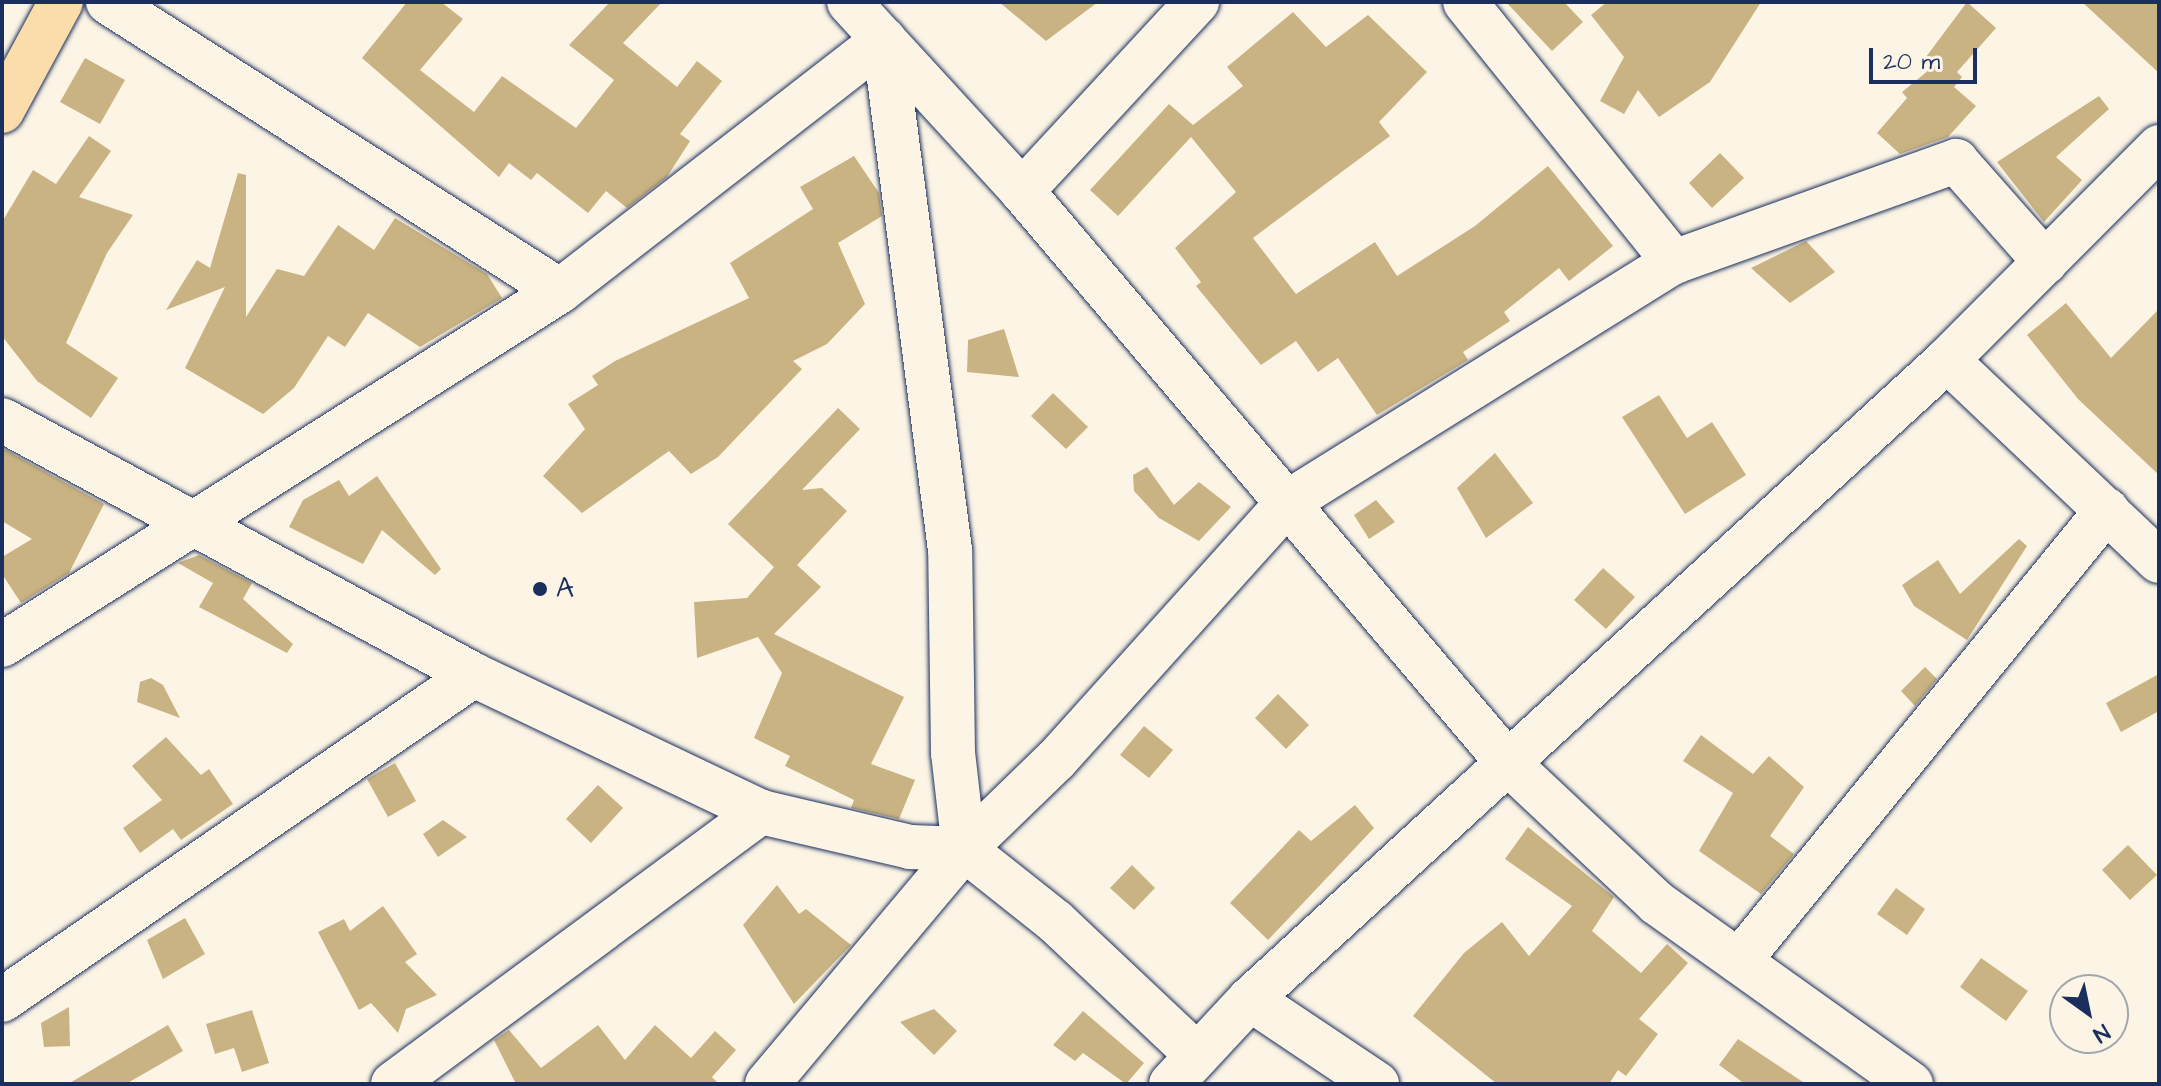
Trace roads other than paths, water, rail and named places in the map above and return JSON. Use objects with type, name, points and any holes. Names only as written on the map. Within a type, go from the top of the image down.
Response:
[{"type":"main road","points":[[2,111],[61,2]]},
{"type":"street","points":[[108,2],[560,291]]},
{"type":"street","points":[[849,2],[1022,191],[1509,764],[1657,903],[1911,1084]]},
{"type":"street","points":[[1022,191],[1197,2]]},
{"type":"street","points":[[1465,2],[1674,262]]},
{"type":"street","points":[[2,645],[197,525],[560,291],[884,40]]},
{"type":"street","points":[[884,40],[950,550],[953,753],[964,849]]},
{"type":"street","points":[[2,420],[474,675],[761,812],[910,847],[964,849],[1056,922],[1184,1069],[1250,999],[1947,360],[2159,147]]},
{"type":"street","points":[[767,1084],[893,943],[964,849],[1056,760],[1288,502],[1674,262],[1956,161],[2045,262]]},
{"type":"street","points":[[1947,360],[2159,561]]},
{"type":"street","points":[[1739,961],[2107,510]]},
{"type":"street","points":[[2,1000],[474,675]]},
{"type":"street","points":[[393,1084],[761,812]]},
{"type":"street","points":[[1250,999],[1377,1084]]},
{"type":"place","name":"A","points":[[540,589]]}]
